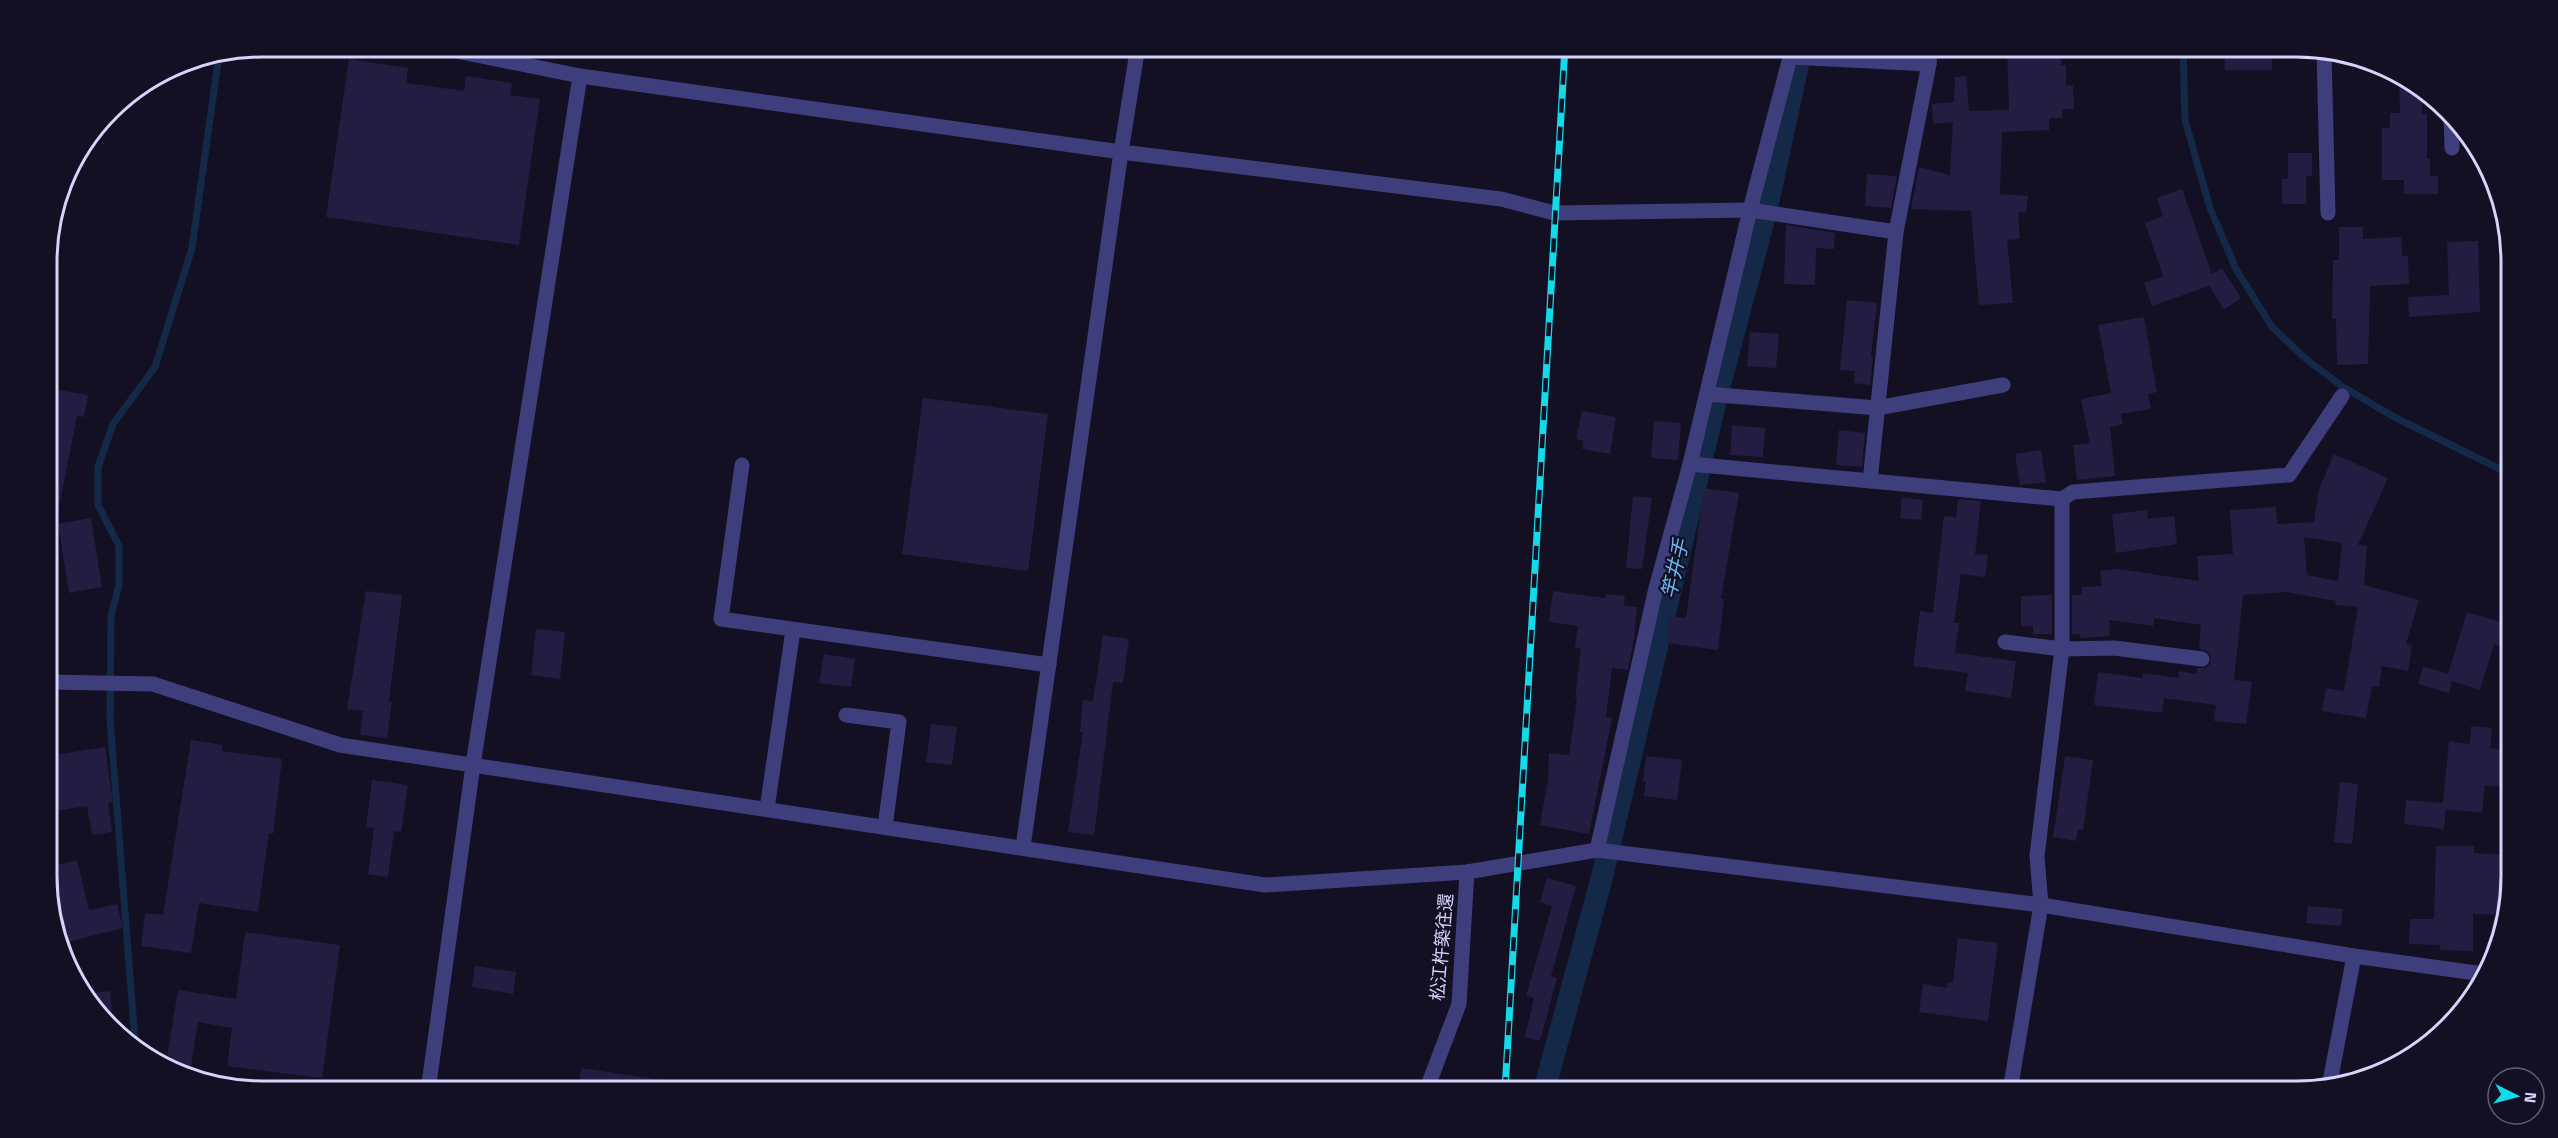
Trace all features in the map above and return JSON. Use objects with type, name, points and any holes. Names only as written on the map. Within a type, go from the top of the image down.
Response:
[{"type":"street","points":[[486,57],[580,76],[1121,152],[1501,199],[1554,213],[1750,210],[1896,232]]},
{"type":"street","points":[[1023,847],[1136,57]]},
{"type":"street","points":[[1597,850],[1656,588],[1690,464],[1750,210],[1790,57]]},
{"type":"street","points":[[1848,57],[1929,64]]},
{"type":"street","points":[[1870,480],[1896,232],[1929,57]]},
{"type":"street","points":[[2324,59],[2328,213]]},
{"type":"street","points":[[429,1081],[473,765],[580,76]]},
{"type":"street","points":[[2451,128],[2452,148]]},
{"type":"street","points":[[1707,394],[1877,408],[2003,385]]},
{"type":"street","points":[[1690,464],[2062,499],[2073,492],[2289,475],[2342,396]]},
{"type":"street","points":[[742,465],[721,619],[1049,665]]},
{"type":"street","points":[[2012,1081],[2041,905],[2037,856],[2062,649],[2062,499]]},
{"type":"street","points":[[767,809],[793,630]]},
{"type":"street","points":[[2005,642],[2062,649],[2114,648],[2202,659]]},
{"type":"street","points":[[57,682],[153,684],[340,745],[1265,885],[1467,872],[1597,850],[2041,905],[2354,956],[2477,973]]},
{"type":"street","points":[[846,715],[899,722],[885,827]]},
{"type":"street","name":"松江杵築往還","points":[[1430,1081],[1459,1004],[1467,872]]},
{"type":"street","points":[[2331,1077],[2354,956]]},
{"type":"building","points":[[2007,57],[2061,57],[2061,65],[2066,65],[2066,86],[2073,85],[2074,109],[2062,109],[2062,118],[2049,118],[2049,130],[2002,132],[2000,194],[2028,196],[2026,213],[2018,212],[2020,239],[2007,240],[2013,303],[1979,305],[1971,211],[1911,209],[1919,167],[1950,175],[1953,122],[1933,124],[1932,104],[1954,102],[1955,77],[1966,76],[1969,111],[2009,110]]},
{"type":"building","points":[[2224,57],[2272,57],[2272,70],[2225,70]]},
{"type":"building","points":[[349,59],[408,68],[406,83],[464,91],[466,76],[512,83],[510,95],[540,99],[519,245],[326,217]]},
{"type":"building","points":[[2399,84],[2422,100],[2422,114],[2427,114],[2427,159],[2430,159],[2430,176],[2438,176],[2438,194],[2404,194],[2404,180],[2382,180],[2382,128],[2390,128],[2390,113],[2400,113]]},
{"type":"building","points":[[2288,153],[2312,153],[2312,176],[2306,176],[2306,204],[2282,204],[2282,179],[2288,179]]},
{"type":"building","points":[[1867,174],[1897,176],[1891,208],[1865,206]]},
{"type":"building","points":[[2182,189],[2212,274],[2222,268],[2241,298],[2224,310],[2209,286],[2152,306],[2144,283],[2163,276],[2145,223],[2163,216],[2157,198]]},
{"type":"building","points":[[1786,225],[1835,233],[1834,249],[1816,248],[1815,285],[1784,284]]},
{"type":"building","points":[[2339,227],[2363,227],[2363,239],[2401,237],[2402,256],[2408,256],[2409,284],[2370,286],[2368,364],[2337,365],[2336,319],[2332,319],[2333,260],[2339,260]]},
{"type":"building","points":[[2478,241],[2480,312],[2409,317],[2408,297],[2449,295],[2447,242]]},
{"type":"building","points":[[1847,300],[1877,303],[1870,385],[1854,383],[1855,371],[1840,370]]},
{"type":"building","points":[[2144,317],[2157,392],[2148,394],[2151,409],[2121,414],[2123,424],[2110,427],[2115,476],[2077,480],[2073,445],[2090,443],[2081,399],[2111,393],[2098,325]]},
{"type":"building","points":[[1750,332],[1779,334],[1776,368],[1747,366]]},
{"type":"building","points":[[57,390],[88,395],[84,417],[77,416],[57,517]]},
{"type":"building","points":[[923,398],[1048,414],[1028,571],[902,554]]},
{"type":"building","points":[[1582,411],[1616,417],[1610,454],[1582,449],[1584,441],[1576,439]]},
{"type":"building","points":[[1654,421],[1681,423],[1678,460],[1651,458]]},
{"type":"building","points":[[1732,425],[1765,428],[1763,457],[1730,455]]},
{"type":"building","points":[[1839,430],[1865,433],[1862,467],[1836,465]]},
{"type":"building","points":[[2041,450],[2046,482],[2020,485],[2015,454]]},
{"type":"building","points":[[2334,454],[2388,478],[2358,545],[2367,546],[2364,585],[2419,600],[2406,644],[2412,645],[2408,671],[2382,666],[2379,687],[2372,686],[2366,718],[2322,711],[2326,688],[2344,691],[2358,607],[2335,605],[2336,601],[2287,592],[2243,595],[2234,680],[2252,682],[2246,724],[2214,721],[2216,705],[2164,698],[2162,713],[2094,705],[2098,672],[2143,678],[2143,673],[2178,678],[2179,671],[2196,674],[2197,668],[2206,668],[2210,664],[2211,656],[2207,651],[2199,649],[2201,625],[2154,618],[2153,626],[2109,620],[2110,636],[2080,638],[2079,634],[2072,634],[2072,595],[2082,595],[2082,587],[2102,586],[2100,571],[2119,569],[2199,581],[2197,556],[2233,554],[2230,510],[2276,507],[2277,524],[2314,522],[2319,489]],"holes":[[[2304,537],[2342,543],[2338,581],[2307,575]]]},
{"type":"building","points":[[1704,488],[1739,493],[1721,599],[1724,599],[1718,650],[1666,643],[1670,616],[1686,618]]},
{"type":"building","points":[[1633,496],[1652,498],[1642,569],[1626,568]]},
{"type":"building","points":[[1902,497],[1923,500],[1921,520],[1900,518]]},
{"type":"building","points":[[1958,499],[1981,501],[1975,554],[1988,555],[1985,577],[1961,574],[1954,623],[1959,623],[1955,653],[2016,661],[2011,698],[1965,691],[1968,673],[1913,666],[1920,611],[1933,613],[1944,516],[1956,517]]},
{"type":"building","points":[[2147,510],[2148,519],[2174,516],[2177,544],[2116,553],[2112,514]]},
{"type":"building","points":[[91,518],[102,587],[69,593],[58,524]]},
{"type":"building","points":[[366,591],[402,595],[387,738],[360,735],[363,711],[347,709]]},
{"type":"building","points":[[1553,591],[1605,598],[1606,594],[1625,596],[1624,606],[1637,607],[1628,670],[1612,668],[1606,717],[1612,718],[1589,834],[1540,825],[1548,779],[1549,753],[1569,755],[1581,648],[1575,648],[1578,626],[1549,622]]},
{"type":"building","points":[[2052,595],[2052,634],[2033,634],[2033,626],[2021,626],[2021,596]]},
{"type":"building","points":[[2467,612],[2501,622],[2501,646],[2494,644],[2480,690],[2452,681],[2449,693],[2418,684],[2423,666],[2448,674]]},
{"type":"building","points":[[536,629],[565,632],[560,679],[531,675]]},
{"type":"building","points":[[1103,635],[1129,639],[1123,683],[1113,682],[1094,835],[1068,832],[1083,732],[1080,732],[1083,700],[1093,701]]},
{"type":"building","points":[[824,654],[855,659],[851,687],[819,683]]},
{"type":"building","points":[[931,724],[957,727],[952,765],[926,762]]},
{"type":"building","points":[[2471,726],[2492,728],[2490,748],[2501,749],[2501,786],[2485,785],[2482,813],[2446,809],[2444,829],[2404,824],[2406,800],[2443,803],[2449,741],[2470,744]]},
{"type":"building","points":[[191,740],[223,745],[222,751],[282,759],[273,834],[269,833],[258,912],[199,903],[191,953],[141,946],[145,913],[163,915]]},
{"type":"building","points":[[105,747],[113,802],[108,803],[112,832],[92,835],[87,806],[57,811],[57,755]]},
{"type":"building","points":[[1646,756],[1682,760],[1677,800],[1644,796]]},
{"type":"building","points":[[2065,756],[2093,760],[2083,830],[2078,829],[2076,841],[2053,837]]},
{"type":"building","points":[[372,780],[408,785],[401,832],[394,831],[388,877],[368,874],[374,828],[366,827]]},
{"type":"building","points":[[2340,782],[2358,784],[2352,844],[2334,842]]},
{"type":"building","points":[[2436,846],[2474,846],[2474,853],[2501,855],[2497,915],[2473,914],[2473,951],[2439,950],[2441,945],[2409,944],[2410,919],[2434,919]]},
{"type":"building","points":[[77,860],[89,910],[117,904],[123,928],[68,942],[59,899],[57,865]]},
{"type":"building","points":[[1547,878],[1576,886],[1551,976],[1557,978],[1540,1041],[1525,1037],[1534,998],[1526,996],[1552,906],[1540,902]]},
{"type":"building","points":[[2308,906],[2343,909],[2341,926],[2306,923]]},
{"type":"building","points":[[245,932],[340,945],[322,1078],[227,1066],[232,1028],[198,1022],[191,1068],[167,1058],[178,990],[236,999]]},
{"type":"building","points":[[1958,938],[1998,943],[1988,1021],[1919,1012],[1923,984],[1947,988],[1948,982],[1953,983]]},
{"type":"building","points":[[475,966],[516,972],[513,994],[472,987]]},
{"type":"building","points":[[110,991],[112,1016],[99,1001],[94,993]]},
{"type":"building","points":[[581,1068],[668,1081],[579,1081]]},
{"type":"waterway","name":"竿井手","points":[[1547,1081],[1602,877],[1716,400],[1767,208],[1800,57]]},
{"type":"waterway","points":[[2183,57],[2185,120],[2210,208],[2236,269],[2272,327],[2306,359],[2343,387],[2396,418],[2501,470]]},
{"type":"waterway","points":[[135,1037],[110,719],[111,616],[119,585],[119,546],[98,505],[98,467],[113,424],[155,367],[192,248],[218,62]]},
{"type":"railway","points":[[1506,1081],[1564,57]]}]
